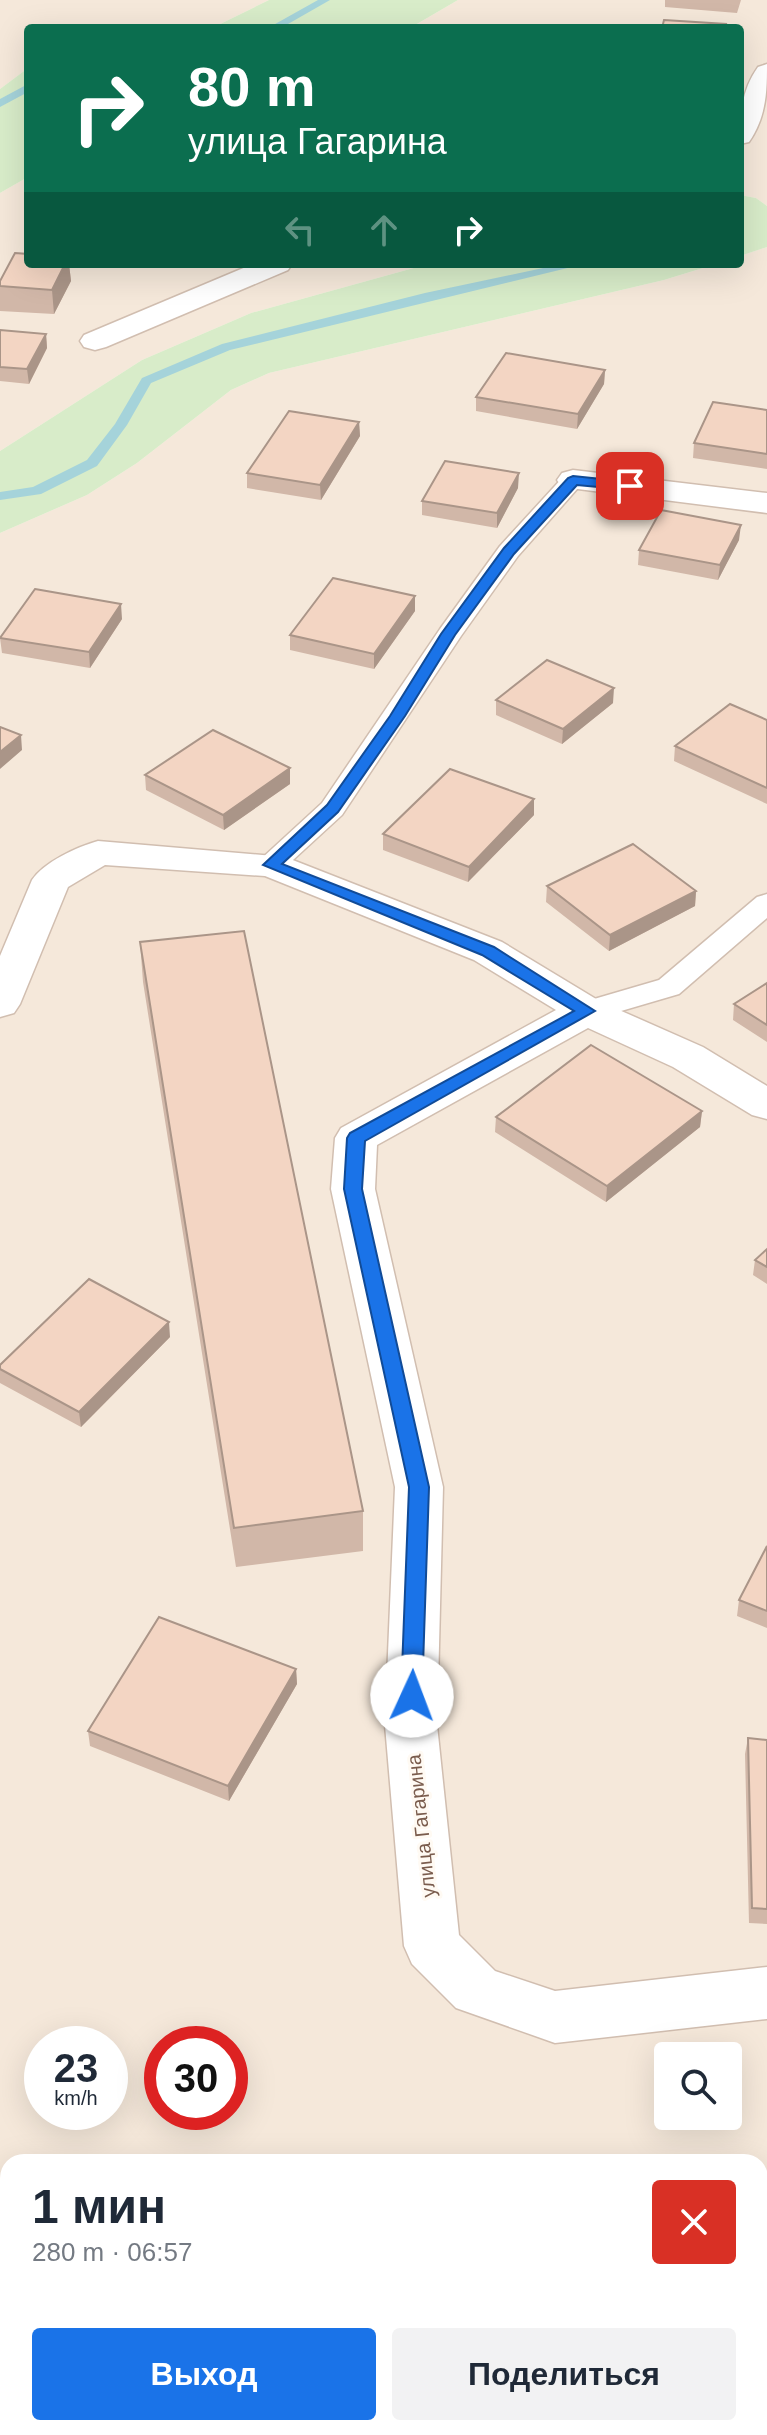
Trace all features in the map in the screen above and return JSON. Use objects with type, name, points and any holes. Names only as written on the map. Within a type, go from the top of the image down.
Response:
[{"type":"street","points":[[744,127],[767,72]]},
{"type":"street","points":[[95,341],[268,268]]},
{"type":"street","points":[[573,480],[767,503]]},
{"type":"street","points":[[0,1004],[51,880],[98,853],[271,865],[488,951],[587,1011],[688,1057],[767,1105]]},
{"type":"street","name":"улица Гагарина","points":[[587,1011],[356,1138],[353,1189],[419,1487],[411,1725],[432,1946],[476,1990],[555,2017],[767,1993]]},
{"type":"lane","points":[[271,865],[332,809],[449,634],[509,551],[573,480]]},
{"type":"lane","points":[[587,1011],[669,987],[767,903]]},
{"type":"shaded area","points":[[0,0],[269,0],[220,24],[24,24],[24,71],[0,89]]},
{"type":"shaded area","points":[[458,0],[767,0],[767,206],[756,198],[744,196],[744,24],[417,24]]},
{"type":"shaded area","points":[[24,179],[24,268],[414,268],[251,313],[142,360],[0,451],[0,193]]},
{"type":"shaded area","points":[[767,247],[767,2154],[0,2154],[0,533],[87,495],[137,463],[231,390],[269,373],[664,280],[703,268],[744,268],[744,255]]},
{"type":"green space","points":[[269,0],[458,0],[417,24],[220,24]]},
{"type":"green space","points":[[24,71],[24,179],[0,193],[0,89]]},
{"type":"green space","points":[[744,196],[756,198],[767,206],[767,247],[744,255]]},
{"type":"green space","points":[[414,268],[703,268],[664,280],[269,373],[231,390],[137,463],[87,495],[0,533],[0,451],[142,360],[251,313]]},
{"type":"building","points":[[664,20],[726,24],[663,24]]},
{"type":"building","points":[[15,253],[24,254],[24,268],[63,268],[52,290],[0,286]]},
{"type":"building","points":[[0,330],[46,334],[27,369],[0,367]]},
{"type":"building","points":[[506,353],[605,370],[578,414],[476,397]]},
{"type":"building","points":[[713,402],[767,410],[767,454],[694,443]]},
{"type":"building","points":[[289,411],[359,422],[320,485],[247,473]]},
{"type":"building","points":[[445,461],[519,473],[497,513],[422,501]]},
{"type":"building","points":[[661,510],[741,525],[720,565],[639,550]]},
{"type":"building","points":[[333,578],[415,596],[374,654],[290,635]]},
{"type":"building","points":[[35,589],[121,604],[89,652],[0,638]]},
{"type":"building","points":[[547,660],[614,688],[563,729],[496,700]]},
{"type":"building","points":[[730,704],[767,720],[767,788],[675,746]]},
{"type":"building","points":[[0,727],[21,735],[0,752]]},
{"type":"building","points":[[213,730],[290,768],[223,815],[145,775]]},
{"type":"building","points":[[450,769],[534,799],[469,867],[383,834]]},
{"type":"building","points":[[633,844],[696,891],[610,935],[547,886]]},
{"type":"building","points":[[244,931],[363,1511],[234,1528],[140,942]]},
{"type":"building","points":[[767,983],[767,1025],[734,1004]]},
{"type":"building","points":[[591,1045],[702,1111],[607,1186],[496,1117]]},
{"type":"building","points":[[767,1249],[767,1267],[755,1260]]},
{"type":"building","points":[[89,1279],[169,1322],[79,1412],[0,1369],[0,1365]]},
{"type":"building","points":[[767,1546],[767,1611],[739,1600]]},
{"type":"building","points":[[159,1617],[296,1669],[228,1786],[88,1731]]},
{"type":"building","points":[[748,1738],[767,1740],[767,1909],[752,1908]]},
{"type":"waterway","points":[[280,24],[325,0]]},
{"type":"waterway","points":[[0,104],[24,89]]},
{"type":"waterway","points":[[0,496],[36,491],[92,463],[121,425],[146,381],[226,347],[425,297],[559,268]]},
{"type":"route","points":[[412,1696],[419,1487],[353,1189],[356,1138],[587,1011],[488,951],[271,865],[332,809],[449,634],[509,551],[573,480],[630,486]]}]
